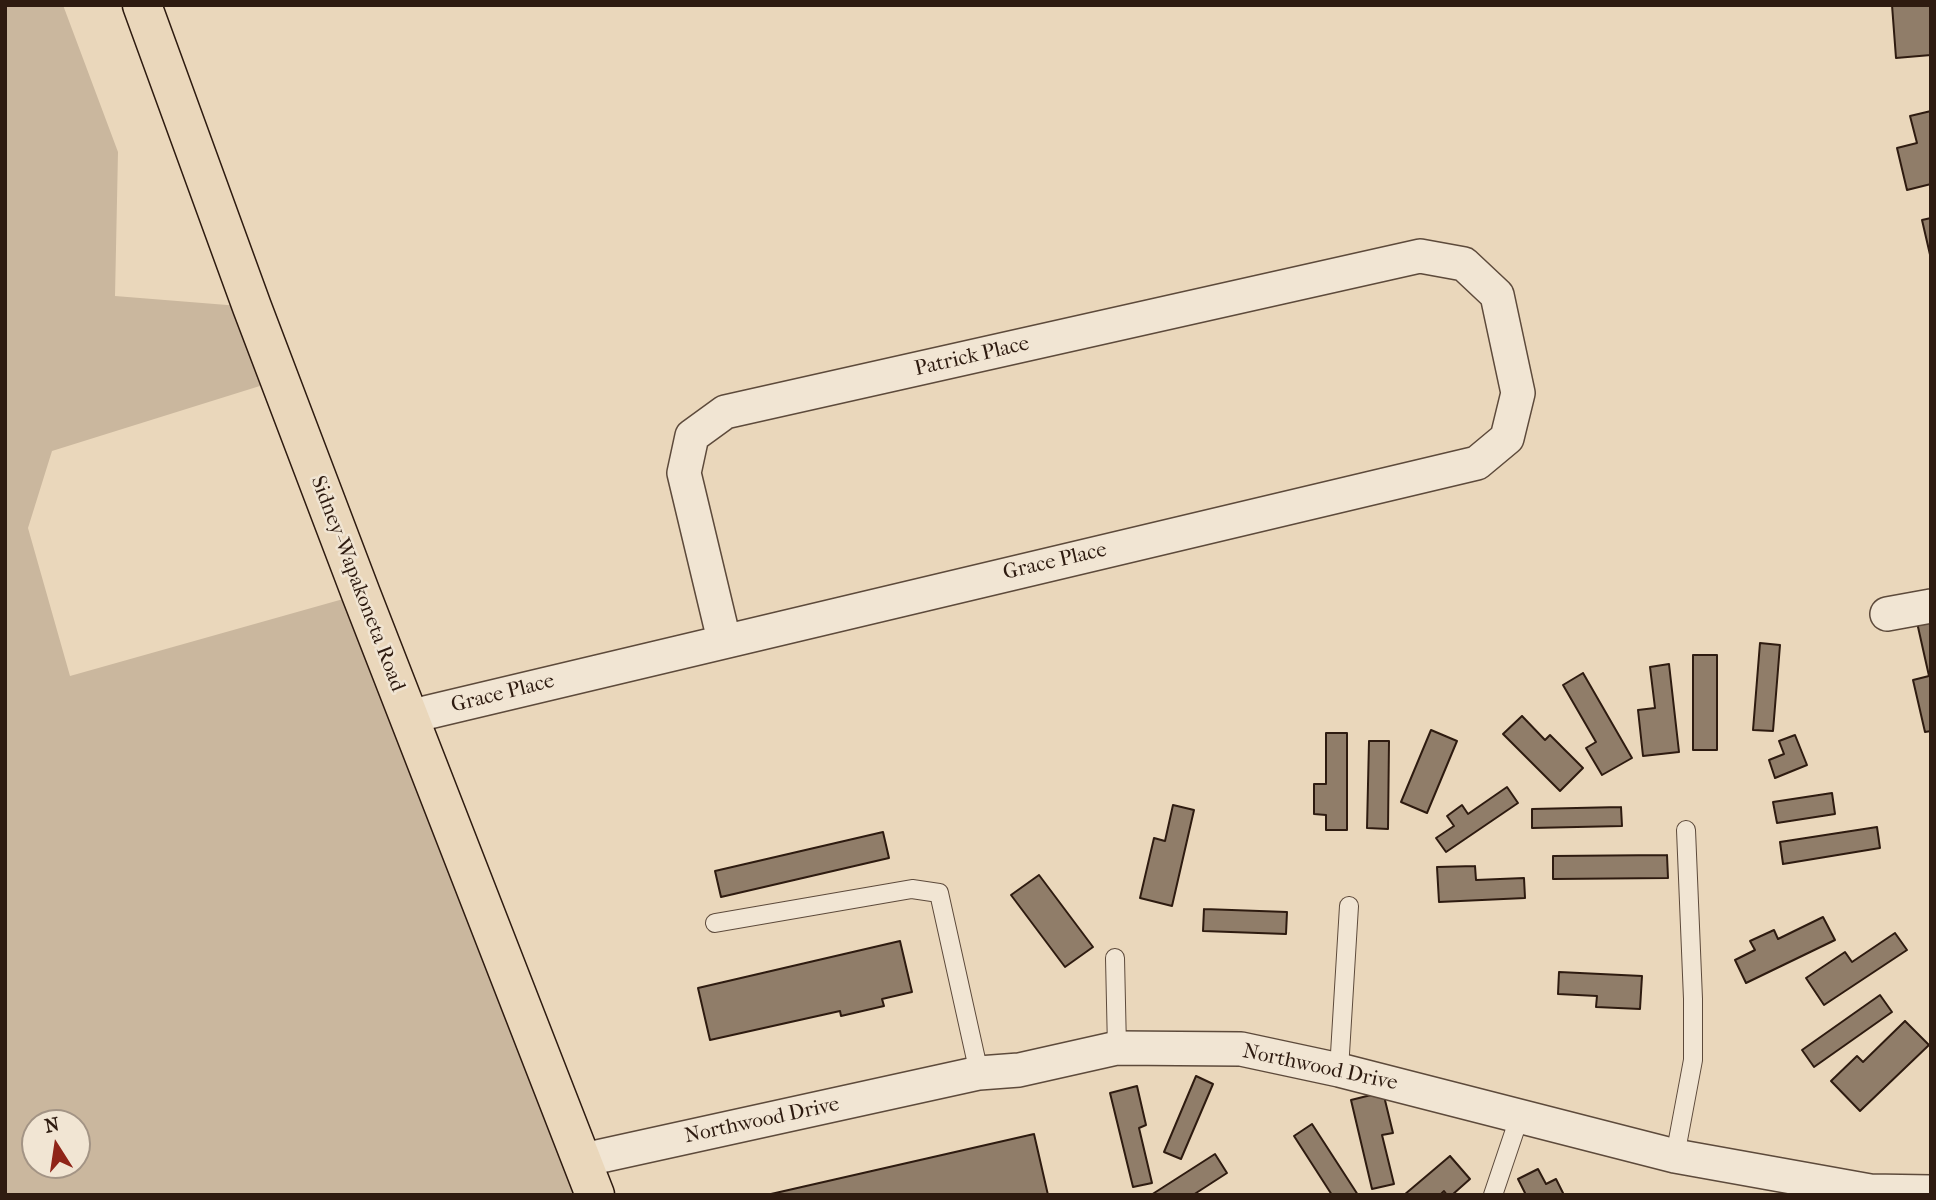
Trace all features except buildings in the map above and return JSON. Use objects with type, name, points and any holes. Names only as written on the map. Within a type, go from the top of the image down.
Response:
[{"type":"main road","name":"Sidney-Wapakoneta Road","points":[[142,5],[251,307],[408,717],[589,1177]]},
{"type":"street","name":"Patrick Place","points":[[724,640],[684,473],[692,436],[725,412],[1420,256],[1464,264]]},
{"type":"street","name":"Grace Place","points":[[408,717],[1477,463],[1507,438],[1518,393],[1497,295],[1464,264]]},
{"type":"street","points":[[1887,614],[1931,606]]},
{"type":"street","name":"Northwood Drive","points":[[589,1177],[979,1073],[1019,1070],[1117,1048],[1241,1049],[1339,1070],[1675,1156],[1870,1191],[1931,1192]]},
{"type":"lane","points":[[1675,1156],[1693,1060],[1686,831]]},
{"type":"lane","points":[[715,923],[912,889],[939,892],[979,1073]]},
{"type":"lane","points":[[1339,1070],[1349,906]]},
{"type":"lane","points":[[1115,958],[1117,1048]]},
{"type":"lane","points":[[1493,1195],[1520,1115]]},
{"type":"shaded area","points":[[5,5],[63,5],[118,152],[115,296],[252,307],[279,380],[52,451],[28,528],[70,676],[361,594],[595,1195],[5,1195]]}]
